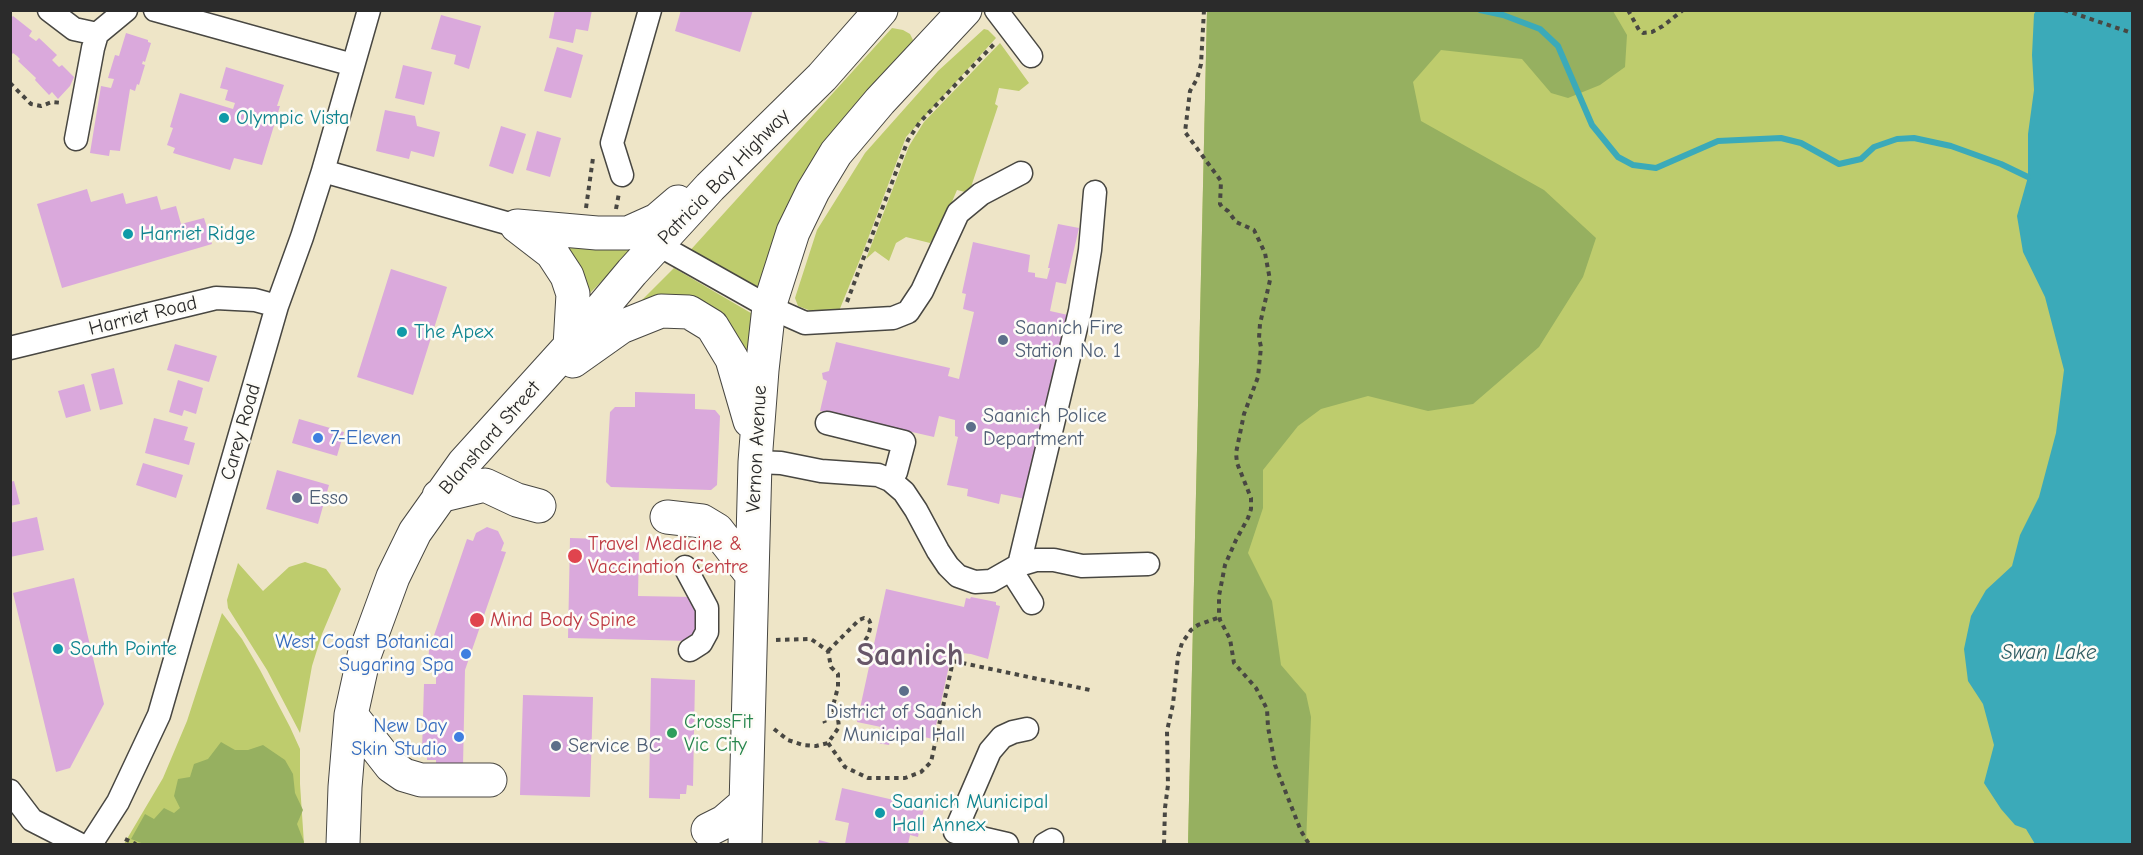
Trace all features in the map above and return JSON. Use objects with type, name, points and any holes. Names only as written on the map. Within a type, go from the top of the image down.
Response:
[{"type":"highway","name":"Patricia Bay Highway","points":[[570,346],[657,244],[710,187],[822,77],[881,10]]},
{"type":"highway","points":[[769,307],[793,232],[813,191],[836,153],[879,101],[965,10]]},
{"type":"highway","points":[[517,226],[597,233],[628,233],[657,220],[822,77]]},
{"type":"highway","points":[[517,226],[552,253],[567,276],[573,294],[570,346]]},
{"type":"highway","name":"Vernon Avenue","points":[[745,844],[756,452],[769,307]]},
{"type":"highway","points":[[530,391],[621,327],[661,310],[689,312],[712,326],[732,359],[756,452]]},
{"type":"highway","name":"Blanshard Street","points":[[344,844],[345,787],[351,715],[364,656],[393,577],[416,532],[439,496],[472,454],[570,346]]},
{"type":"highway","points":[[439,496],[485,486],[517,500],[539,506]]},
{"type":"highway","points":[[667,517],[702,521],[717,530],[752,575]]},
{"type":"highway","points":[[351,715],[391,766],[404,776],[421,780],[490,780]]},
{"type":"highway","points":[[708,830],[724,822],[746,803]]},
{"type":"street","points":[[49,10],[74,28],[98,34]]},
{"type":"street","points":[[76,139],[98,34],[126,10]]},
{"type":"street","points":[[155,10],[353,65]]},
{"type":"street","name":"Carey Road","points":[[91,844],[118,802],[159,715],[277,306],[323,171],[369,10]]},
{"type":"street","points":[[622,175],[612,143],[650,10]]},
{"type":"street","points":[[1003,19],[1031,56]]},
{"type":"street","points":[[323,171],[517,226]]},
{"type":"street","points":[[657,244],[769,307],[805,324],[893,318],[908,312],[922,291],[958,213],[981,194],[1021,173]]},
{"type":"street","points":[[1032,603],[1015,568],[1080,311],[1090,250],[1095,192]]},
{"type":"street","name":"Harriet Road","points":[[10,348],[216,298],[255,300],[277,306]]},
{"type":"street","points":[[827,423],[904,442],[896,472],[890,480]]},
{"type":"street","points":[[756,452],[781,463],[821,471],[878,475],[890,480],[904,492],[938,551],[958,576],[975,582],[991,582],[1015,568],[1036,560],[1054,560],[1082,566],[1148,564]]},
{"type":"street","points":[[685,567],[707,608],[707,632],[701,643],[690,650]]},
{"type":"street","points":[[1007,844],[955,832],[990,751],[1002,737],[1027,729]]},
{"type":"street","points":[[10,791],[32,820],[79,844]]},
{"type":"path","points":[[1204,10],[1201,64],[1191,91],[1185,132],[1221,181],[1222,207],[1236,222],[1254,230],[1270,269],[1270,280],[1260,324],[1261,347],[1258,377],[1244,414],[1236,453],[1237,463],[1251,498],[1251,509],[1225,565],[1219,596],[1220,617],[1228,633],[1234,663],[1256,688],[1267,709],[1275,765],[1301,831],[1309,844]]},
{"type":"path","points":[[1628,10],[1643,33],[1652,32],[1663,26],[1683,10]]},
{"type":"path","points":[[2064,10],[2133,33]]},
{"type":"path","points":[[847,302],[908,140],[1003,19]]},
{"type":"path","points":[[10,83],[31,104],[41,106],[52,102],[62,103],[81,110]]},
{"type":"path","points":[[615,210],[622,175]]},
{"type":"path","points":[[1164,844],[1168,785],[1167,731],[1173,704],[1178,656],[1182,643],[1191,630],[1220,617]]},
{"type":"path","points":[[828,651],[859,620],[864,618],[871,625],[862,645]]},
{"type":"path","points":[[774,729],[788,740],[816,746],[828,743],[840,727],[832,706],[838,687],[838,674],[831,667],[828,651],[812,639],[776,640]]},
{"type":"path","points":[[828,743],[845,767],[868,778],[905,778],[921,772],[931,762],[952,661],[1090,690]]},
{"type":"path","points":[[825,723],[824,720],[833,712]]},
{"type":"path","points":[[125,839],[136,844]]},
{"type":"green space","points":[[1207,11],[2132,11],[2132,844],[1188,844]]},
{"type":"green space","points":[[1207,11],[1613,11],[1627,35],[1625,67],[1600,85],[1568,98],[1551,93],[1522,59],[1441,50],[1413,82],[1421,121],[1544,190],[1596,238],[1583,277],[1539,347],[1473,404],[1428,411],[1368,396],[1321,409],[1298,426],[1263,470],[1263,508],[1248,553],[1272,601],[1281,665],[1306,694],[1311,717],[1306,844],[1188,844]]},
{"type":"green space","points":[[892,28],[910,34],[914,42],[760,292],[686,255]]},
{"type":"green space","points":[[984,29],[996,38],[906,137],[839,311],[819,314],[798,306],[795,298],[817,230],[865,153],[938,71]]},
{"type":"green space","points":[[1000,43],[1029,83],[1019,91],[999,88],[995,104],[998,106],[969,193],[957,190],[942,225],[930,243],[906,237],[896,243],[889,261],[875,251],[866,259],[909,146],[924,122]]},
{"type":"green space","points":[[555,239],[631,249],[633,250],[588,295]]},
{"type":"green space","points":[[674,268],[756,316],[747,374],[727,331],[624,318]]},
{"type":"green space","points":[[305,562],[326,569],[341,589],[322,634],[312,666],[300,733],[267,670],[228,608],[227,600],[238,563],[263,591],[289,567]]},
{"type":"green space","points":[[222,613],[242,639],[260,670],[300,749],[304,844],[124,844],[163,778],[187,721]]},
{"type":"green space","points":[[221,742],[235,750],[248,750],[263,745],[285,760],[293,774],[295,793],[303,810],[297,824],[303,844],[144,844],[131,839],[145,814],[154,819],[164,808],[174,813],[180,808],[174,796],[178,779],[190,777],[194,764],[208,759]]},
{"type":"water","name":"Swan Lake","points":[[2036,11],[2132,11],[2132,844],[2035,844],[2026,829],[2015,825],[2001,809],[1984,783],[1994,745],[1983,704],[1968,681],[1964,649],[1971,616],[1986,590],[2012,566],[2020,535],[2039,497],[2056,433],[2064,370],[2045,297],[2023,252],[2017,216],[2028,177],[2028,134],[2034,90],[2032,55]]},
{"type":"building","points":[[555,10],[592,10],[588,31],[576,29],[573,43],[549,38]]},
{"type":"building","points":[[681,10],[753,10],[740,52],[675,31]]},
{"type":"building","points":[[441,15],[481,26],[469,69],[454,64],[456,55],[431,49]]},
{"type":"building","points":[[13,16],[32,31],[29,36],[36,41],[39,38],[57,55],[52,60],[59,67],[62,65],[74,77],[70,86],[58,99],[52,92],[49,95],[35,80],[36,78],[18,61],[20,59],[17,56],[13,53],[10,57],[10,19]]},
{"type":"building","points":[[126,33],[151,43],[145,62],[143,61],[142,64],[145,65],[139,85],[137,84],[135,91],[130,89],[120,151],[110,150],[109,156],[90,153],[101,86],[111,88],[114,79],[108,78],[115,55],[119,56]]},
{"type":"building","points":[[557,47],[583,55],[571,98],[544,91]]},
{"type":"building","points":[[403,65],[432,72],[424,105],[395,98]]},
{"type":"building","name":"Olympic Vista","points":[[226,67],[284,85],[262,165],[234,158],[230,170],[173,153],[175,148],[167,145],[180,93],[233,109],[235,103],[225,100],[228,90],[220,88]]},
{"type":"building","points":[[385,110],[415,116],[417,126],[440,132],[434,157],[411,151],[409,159],[376,151]]},
{"type":"building","points":[[501,126],[526,134],[513,174],[489,166]]},
{"type":"building","points":[[537,131],[561,138],[550,177],[526,170]]},
{"type":"building","name":"Harriet Ridge","points":[[87,189],[91,202],[123,193],[126,204],[157,196],[161,210],[176,206],[181,224],[204,218],[212,244],[62,288],[37,204]]},
{"type":"building","points":[[1058,224],[1079,228],[1066,284],[1056,282],[1050,311],[1068,315],[1025,499],[1001,494],[999,504],[967,496],[968,489],[947,485],[958,437],[955,436],[955,420],[939,416],[934,437],[820,411],[827,381],[823,379],[822,373],[829,371],[836,342],[950,368],[948,376],[959,379],[974,312],[963,309],[966,294],[962,293],[973,242],[1030,255],[1028,272],[1035,273],[1035,277],[1047,279]]},
{"type":"building","name":"The Apex","points":[[391,269],[447,287],[413,395],[357,377]]},
{"type":"building","points":[[175,344],[217,356],[209,382],[167,370]]},
{"type":"building","points":[[114,368],[123,404],[100,410],[91,374]]},
{"type":"building","points":[[178,380],[203,388],[196,414],[184,410],[182,416],[169,412]]},
{"type":"building","points":[[84,384],[91,411],[66,418],[58,391]]},
{"type":"building","points":[[635,392],[695,394],[695,409],[715,410],[720,416],[717,485],[711,490],[611,487],[606,482],[610,412],[615,407],[635,407]]},
{"type":"building","points":[[154,418],[188,427],[184,440],[195,443],[189,465],[145,453]]},
{"type":"building","name":"7-Eleven","points":[[299,419],[344,432],[337,456],[292,443]]},
{"type":"building","points":[[143,463],[183,475],[176,498],[136,485]]},
{"type":"building","points":[[277,470],[329,485],[318,524],[266,509]]},
{"type":"building","points":[[14,481],[20,504],[10,506],[10,482]]},
{"type":"building","points":[[37,517],[44,550],[10,557],[10,523]]},
{"type":"building","points":[[487,527],[498,531],[504,543],[501,551],[506,552],[465,670],[463,766],[436,765],[436,760],[427,760],[427,751],[422,751],[424,684],[436,684],[436,664],[428,664],[429,650],[467,539],[473,541],[476,533]]},
{"type":"building","points":[[570,538],[635,540],[635,545],[639,545],[638,596],[692,597],[696,602],[695,612],[701,612],[701,628],[695,628],[695,637],[690,641],[568,638]]},
{"type":"building","name":"South Pointe","points":[[74,578],[104,704],[70,768],[56,772],[13,593]]},
{"type":"building","name":"District of Saanich Municipal Hall","points":[[886,589],[964,607],[966,598],[971,597],[996,602],[996,605],[1000,606],[988,659],[952,652],[933,739],[893,730],[889,745],[877,743],[881,727],[857,722]]},
{"type":"building","name":"CrossFit Vic City","points":[[651,678],[695,680],[693,786],[687,785],[686,794],[680,794],[680,799],[649,798]]},
{"type":"building","name":"Service BC","points":[[523,695],[593,697],[590,797],[520,795]]},
{"type":"building","name":"Saanich Municipal Hall Annex","points":[[842,788],[924,807],[922,820],[925,820],[924,827],[920,827],[918,837],[910,835],[908,844],[845,844],[849,823],[835,820]]},
{"type":"building","name":"Saanich Municipal Hall Annex","points":[[819,840],[834,844],[818,844]]},
{"type":"waterway","points":[[1480,10],[1503,15],[1540,29],[1558,46],[1592,125],[1618,157],[1633,165],[1656,168],[1718,141],[1781,138],[1801,143],[1839,164],[1861,159],[1874,147],[1897,139],[1914,138],[1951,146],[2001,164],[2028,177]]},
{"type":"place","name":"Olympic Vista","points":[[224,118]]},
{"type":"place","name":"Harriet Ridge","points":[[128,234]]},
{"type":"place","name":"The Apex","points":[[402,332]]},
{"type":"place","name":"Saanich Fire Station No. 1","points":[[1003,340]]},
{"type":"place","name":"Saanich Police Department","points":[[971,427]]},
{"type":"place","name":"7-Eleven","points":[[318,438]]},
{"type":"place","name":"Esso","points":[[297,498]]},
{"type":"place","name":"Travel Medicine & Vaccination Centre","points":[[575,556]]},
{"type":"place","name":"Mind Body Spine","points":[[477,620]]},
{"type":"place","name":"South Pointe","points":[[58,649]]},
{"type":"place","name":"West Coast Botanical Sugaring Spa","points":[[466,654]]},
{"type":"place","name":"District of Saanich Municipal Hall","points":[[904,691]]},
{"type":"place","name":"CrossFit Vic City","points":[[672,733]]},
{"type":"place","name":"New Day Skin Studio","points":[[459,737]]},
{"type":"place","name":"Service BC","points":[[556,746]]},
{"type":"place","name":"Saanich Municipal Hall Annex","points":[[880,813]]},
{"type":"district","name":"Saanich","points":[[910,656]]}]
